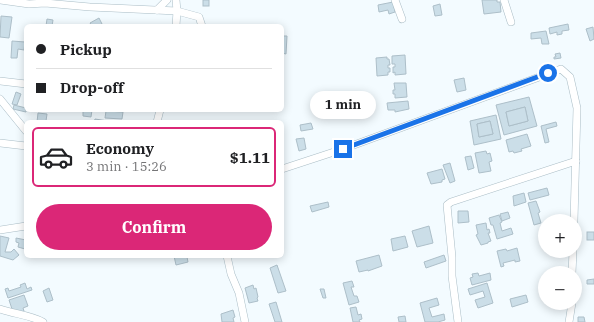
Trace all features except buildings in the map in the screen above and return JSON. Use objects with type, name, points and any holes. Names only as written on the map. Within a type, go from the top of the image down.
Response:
[{"type":"street","points":[[0,0],[29,4],[45,3],[90,7],[177,11],[199,17],[201,24]]},
{"type":"street","points":[[157,10],[168,0]]},
{"type":"street","points":[[176,0],[176,24]]},
{"type":"street","points":[[395,0],[402,19]]},
{"type":"street","points":[[504,0],[511,22]]},
{"type":"street","points":[[284,168],[343,149],[560,69],[570,78],[577,108],[574,214]]},
{"type":"street","points":[[0,81],[24,84]]},
{"type":"street","points":[[0,99],[24,129]]},
{"type":"street","points":[[0,143],[24,146]]},
{"type":"street","points":[[458,322],[452,276],[452,257],[447,205],[451,202],[576,161]]},
{"type":"street","points":[[0,230],[24,226]]},
{"type":"street","points":[[227,258],[231,274],[239,293],[245,322]]},
{"type":"street","points":[[0,309],[43,322]]},
{"type":"street","points":[[569,322],[571,310]]},
{"type":"route","points":[[343,149],[548,73]]}]
